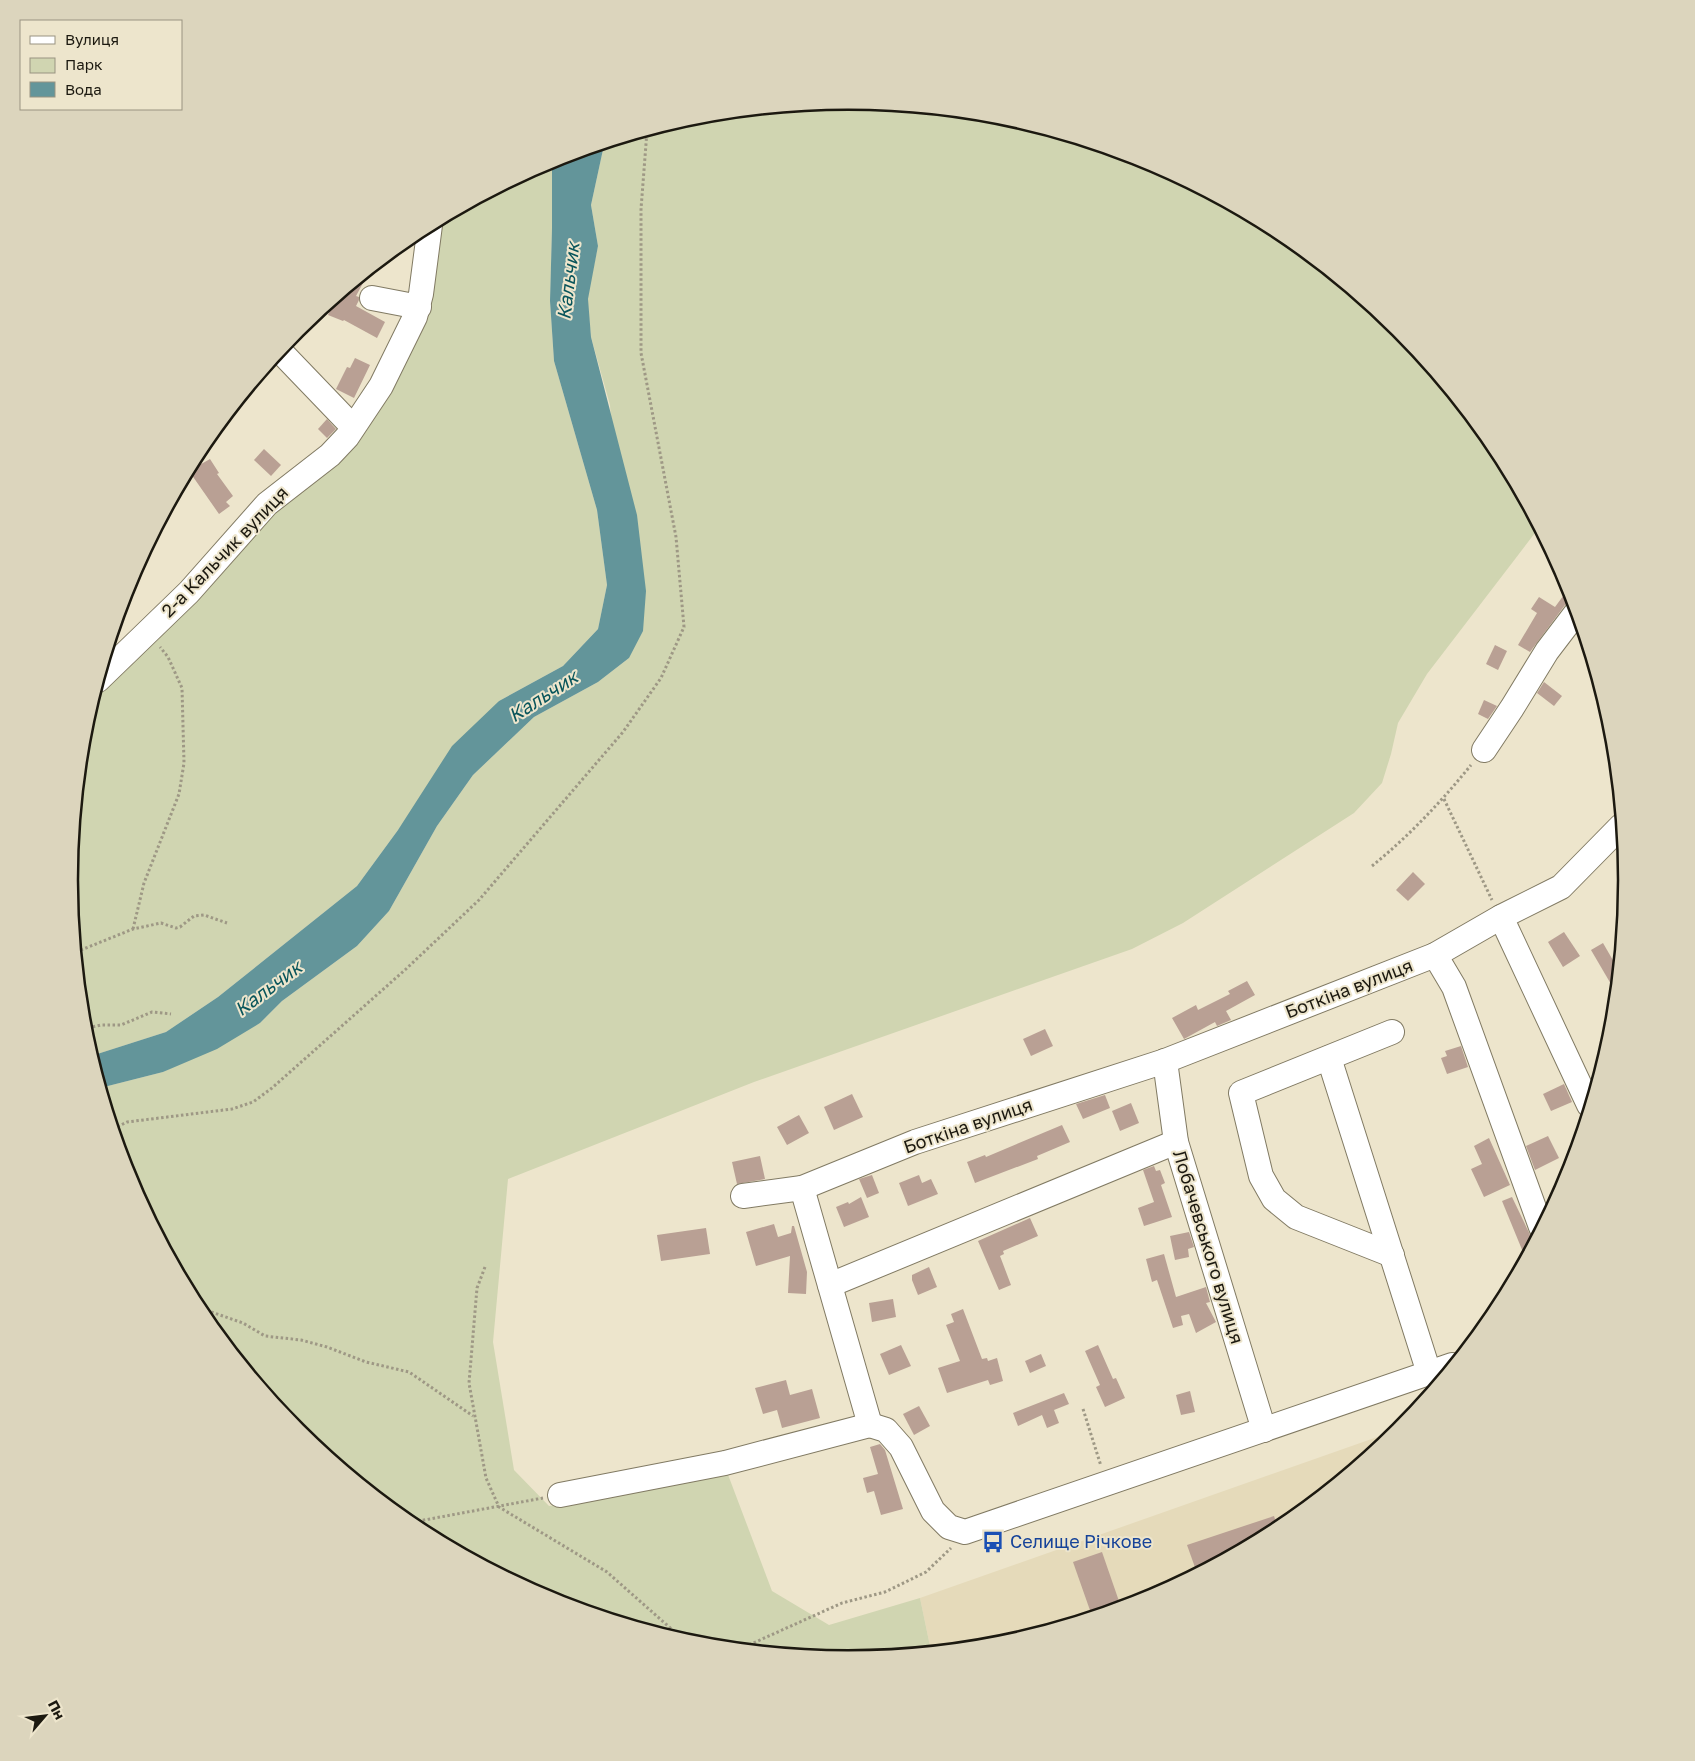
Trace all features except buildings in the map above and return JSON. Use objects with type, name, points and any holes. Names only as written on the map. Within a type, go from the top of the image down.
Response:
[{"type":"street","name":"2-а Кальчик вулиця","points":[[107,672],[198,582],[267,504],[330,455],[347,437],[381,386],[419,307],[429,235]]},
{"type":"street","points":[[372,298],[419,307]]},
{"type":"street","points":[[285,356],[353,427]]},
{"type":"street","points":[[1484,750],[1547,651],[1572,619]]},
{"type":"street","points":[[1586,1098],[1501,917],[1561,886],[1616,831]]},
{"type":"street","name":"Боткіна вулиця","points":[[742,1196],[802,1188],[915,1142],[1165,1061],[1435,955],[1501,917]]},
{"type":"street","points":[[1435,955],[1454,986],[1539,1220]]},
{"type":"street","points":[[1392,1032],[1241,1094],[1261,1176],[1274,1199],[1296,1217],[1392,1255]]},
{"type":"street","points":[[1329,1058],[1429,1373]]},
{"type":"street","name":"Лобачевського вулиця","points":[[1165,1061],[1176,1142],[1264,1430]]},
{"type":"street","points":[[830,1285],[1176,1142]]},
{"type":"street","points":[[802,1188],[870,1424]]},
{"type":"street","points":[[560,1495],[725,1463],[870,1424],[886,1430],[901,1447],[933,1511],[949,1527],[965,1532],[1442,1368]]},
{"type":"path","points":[[118,1127],[127,1122],[232,1109],[253,1102],[272,1088],[406,969],[480,900],[623,732],[661,678],[684,627],[676,537],[641,353],[641,208],[646,137]]},
{"type":"path","points":[[133,929],[144,884],[179,794],[184,763],[182,688],[168,657],[148,632]]},
{"type":"path","points":[[1372,866],[1400,844],[1444,799],[1484,750]]},
{"type":"path","points":[[1444,799],[1501,917]]},
{"type":"path","points":[[81,950],[133,929],[161,923],[176,928],[194,916],[204,915],[227,924]]},
{"type":"path","points":[[91,1027],[121,1025],[152,1012],[171,1014]]},
{"type":"path","points":[[485,1267],[478,1288],[469,1383],[486,1478],[499,1506],[607,1572],[673,1630]]},
{"type":"path","points":[[210,1312],[243,1323],[265,1336],[301,1340],[366,1362],[409,1372],[474,1417]]},
{"type":"path","points":[[1084,1409],[1106,1484]]},
{"type":"path","points":[[420,1521],[560,1495]]},
{"type":"path","points":[[750,1644],[834,1606],[885,1592],[926,1572],[947,1554],[965,1532]]},
{"type":"shaded area","points":[[1380,1436],[1316,1491],[1275,1521],[1188,1571],[1142,1592],[1095,1610],[998,1636],[930,1646],[920,1598]]},
{"type":"green space","points":[[848,110],[898,112],[998,125],[1095,151],[1142,169],[1188,190],[1232,214],[1275,240],[1355,302],[1392,336],[1458,412],[1488,453],[1534,534],[1427,674],[1398,723],[1382,783],[1354,813],[1183,923],[1132,949],[754,1082],[508,1179],[493,1342],[514,1470],[549,1506],[727,1472],[772,1591],[829,1625],[920,1598],[930,1646],[898,1649],[797,1649],[697,1636],[600,1610],[553,1592],[507,1571],[462,1547],[420,1521],[340,1459],[303,1425],[237,1349],[207,1308],[181,1266],[157,1221],[136,1175],[118,1128],[106,1087],[163,1072],[260,1023],[282,1001],[357,946],[389,911],[437,826],[473,775],[534,717],[598,682],[629,658],[610,405],[591,337],[587,299],[598,246],[591,205],[603,150],[697,125],[747,117],[797,112]]},
{"type":"green space","points":[[552,169],[550,301],[554,361],[597,510],[607,585],[598,629],[563,666],[499,701],[398,830],[357,886],[218,997],[166,1032],[98,1054],[84,981],[79,931],[78,881],[79,830],[84,780],[92,730],[103,686],[260,522],[362,435],[431,233],[507,190]]},
{"type":"water","name":"Кальчик","points":[[603,150],[591,205],[598,246],[588,299],[591,337],[637,515],[646,591],[643,631],[629,658],[598,682],[534,717],[473,775],[437,826],[389,911],[357,946],[282,1001],[260,1023],[217,1049],[163,1072],[106,1087],[98,1054],[166,1032],[218,997],[357,886],[398,830],[452,746],[499,701],[563,666],[598,629],[607,585],[597,510],[554,361],[550,301],[552,169]]},
{"type":"place","name":"Селище Річкове","points":[[993,1542]]}]
